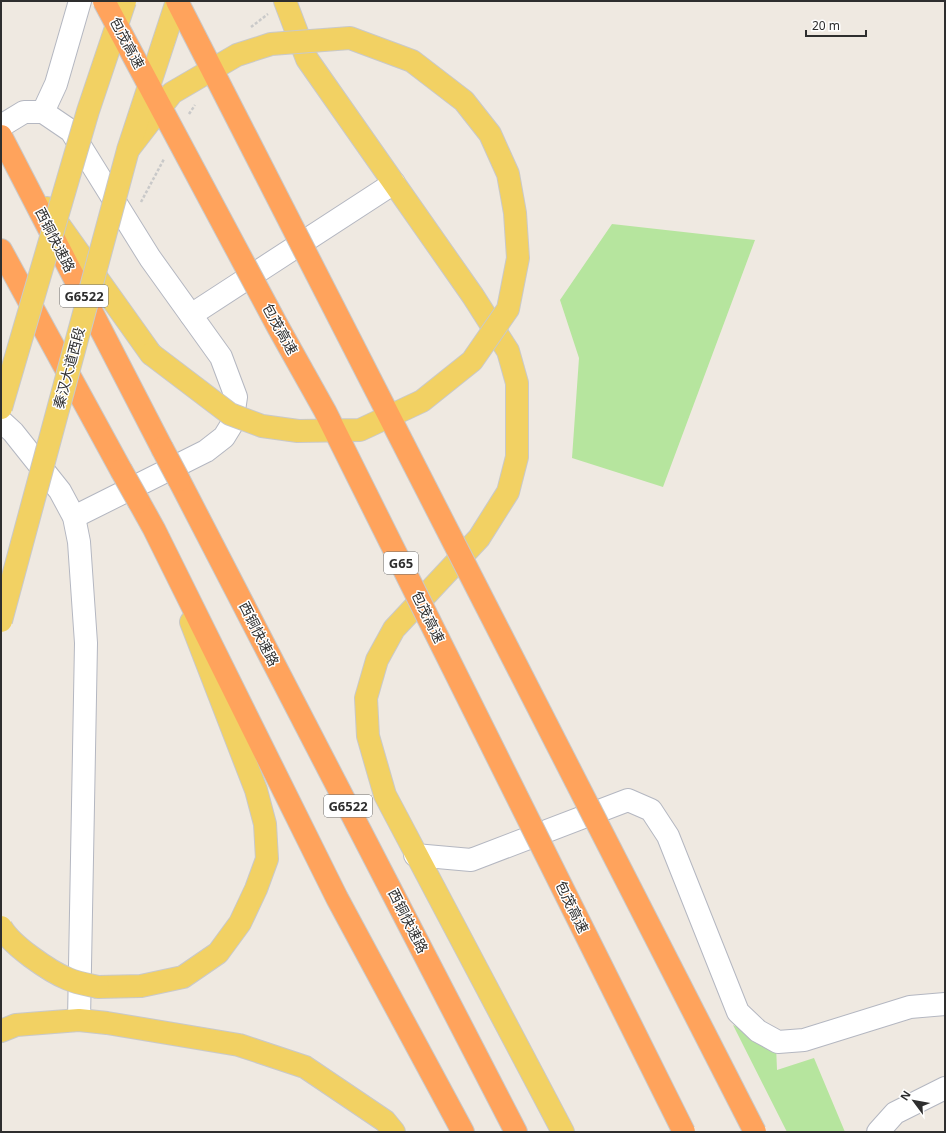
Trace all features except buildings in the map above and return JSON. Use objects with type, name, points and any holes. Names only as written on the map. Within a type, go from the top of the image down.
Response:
[{"type":"highway","name":"包茂高速","points":[[104,1],[325,411],[684,1132]]},
{"type":"highway","points":[[177,1],[754,1132]]},
{"type":"highway","name":"西铜快速路","points":[[6,142],[162,448],[516,1132]]},
{"type":"highway","points":[[3,258],[154,529],[336,898],[463,1132]]},
{"type":"main road","points":[[1,408],[88,111],[125,1]]},
{"type":"main road","name":"秦汉大道西段","points":[[1,621],[128,150],[177,1]]},
{"type":"main road","points":[[279,5],[307,59],[473,296],[508,351],[517,383],[517,457],[508,492],[479,538],[394,629],[377,660],[366,698],[368,736],[384,796],[487,985],[564,1132]]},
{"type":"main road","points":[[6,142],[151,354],[230,414],[262,426],[298,431],[360,430],[422,401],[472,361],[508,309],[518,258],[515,213],[508,174],[490,134],[464,101],[412,61],[350,38],[271,44],[237,56],[172,93],[128,150]]},
{"type":"main road","points":[[1,358],[36,286]]},
{"type":"main road","points":[[1,927],[6,936],[24,952],[68,980],[98,987],[141,986],[183,977],[218,953],[240,923],[256,889],[267,859],[265,824],[256,790],[154,529]]},
{"type":"main road","points":[[1,1031],[16,1025],[79,1020],[107,1023],[239,1045],[305,1067],[385,1120],[394,1132]]},
{"type":"street","points":[[43,112],[56,84],[80,1]]},
{"type":"street","points":[[6,142],[24,112],[43,112],[71,131],[150,258],[221,357],[236,397],[232,424],[224,437],[206,451],[74,517]]},
{"type":"street","points":[[191,315],[394,183]]},
{"type":"street","points":[[1,421],[13,432],[60,491],[74,517],[79,542],[86,643],[79,1020]]},
{"type":"street","points":[[415,855],[471,860],[628,800],[651,810],[668,836],[738,1012],[758,1031],[778,1042],[804,1040],[910,1007],[945,1004]]},
{"type":"street","points":[[878,1132],[895,1113],[945,1088]]},
{"type":"path","points":[[245,32],[279,5]]},
{"type":"path","points":[[187,118],[199,99]]},
{"type":"path","points":[[128,222],[165,157]]},
{"type":"green space","points":[[612,224],[755,240],[663,487],[572,458],[579,358],[560,300]]},
{"type":"green space","points":[[733,1025],[776,1045],[777,1070],[814,1058],[845,1132],[787,1132]]}]
